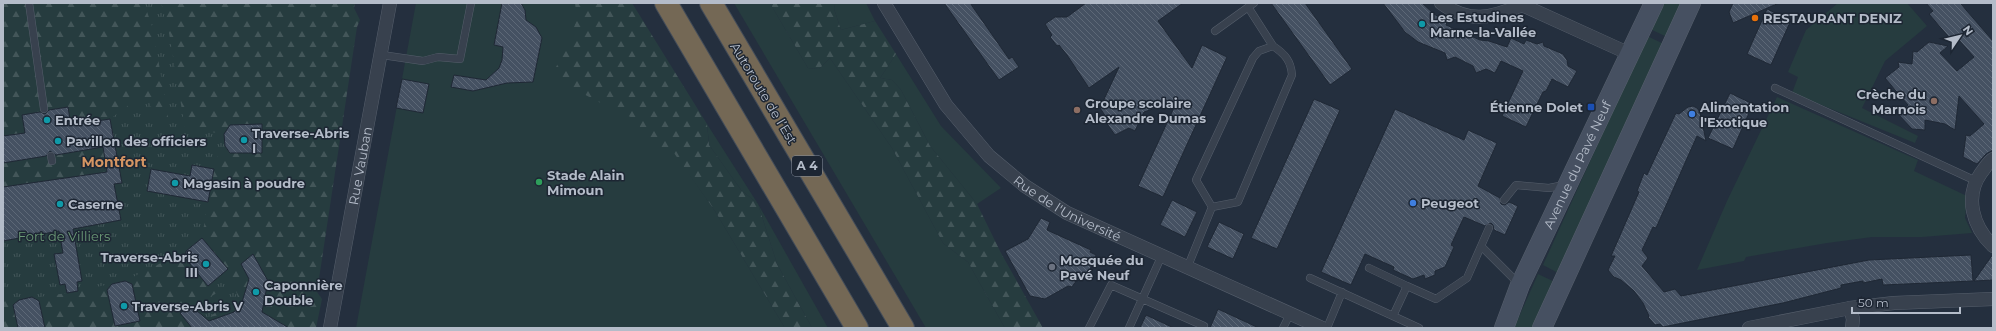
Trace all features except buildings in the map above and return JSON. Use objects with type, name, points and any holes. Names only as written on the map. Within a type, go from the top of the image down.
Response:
[{"type":"highway","points":[[666,3],[857,328]]},
{"type":"highway","name":"Autoroute de l’Est","points":[[711,3],[903,328]]},
{"type":"main road","name":"Avenue du Pavé Neuf","points":[[1504,328],[1520,285],[1653,3]]},
{"type":"main road","points":[[1542,328],[1691,3]]},
{"type":"street","name":"Rue Vauban","points":[[330,328],[382,55],[390,3]]},
{"type":"street","name":"Rue de l'Université","points":[[884,3],[946,105],[989,156],[1025,186],[1067,213],[1188,266],[1322,328]]},
{"type":"street","points":[[1441,3],[1452,11],[1468,17],[1490,17],[1522,5],[1630,54]]},
{"type":"street","points":[[1993,159],[1976,180],[1972,190],[1972,205],[1976,221],[1984,237],[1993,246]]},
{"type":"street","points":[[1750,328],[1850,308],[1894,303],[1993,299]]},
{"type":"street","points":[[1850,308],[1853,318],[1852,328]]},
{"type":"lane","points":[[28,3],[44,109]]},
{"type":"lane","points":[[382,55],[423,61],[438,57],[460,59],[471,3]]},
{"type":"lane","points":[[1212,206],[1238,202],[1292,75],[1291,63],[1283,53],[1273,46],[1251,5],[1215,31]]},
{"type":"lane","points":[[1212,206],[1196,180],[1253,58],[1259,51],[1273,46]]},
{"type":"lane","points":[[1775,88],[1976,180]]},
{"type":"lane","points":[[1504,200],[1516,186],[1549,188],[1568,184]]},
{"type":"lane","points":[[1188,266],[1212,206]]},
{"type":"lane","points":[[1369,268],[1436,299],[1467,278],[1482,247],[1489,228]]},
{"type":"lane","points":[[1482,247],[1520,285]]},
{"type":"lane","points":[[1129,328],[1162,255]]},
{"type":"lane","points":[[1310,278],[1420,328]]},
{"type":"lane","points":[[1089,328],[1111,285],[1204,326]]},
{"type":"lane","points":[[1393,316],[1407,286]]},
{"type":"lane","points":[[1327,328],[1342,292]]},
{"type":"lane","points":[[1283,328],[1290,314]]},
{"type":"green space","points":[[3,3],[355,3],[354,8],[360,20],[357,27],[317,292],[322,299],[316,328],[3,328]]},
{"type":"green space","name":"Fort de Villiers","points":[[144,3],[161,3],[168,27],[185,128],[224,134],[225,146],[214,161],[204,226],[198,241],[234,284],[238,298],[209,317],[252,309],[283,324],[282,328],[192,328],[187,311],[220,291],[185,251],[125,281],[67,293],[19,300],[3,299],[3,187],[107,172],[103,147],[110,119],[137,99],[147,98],[157,119],[169,123],[153,29]]},
{"type":"green space","name":"Stade Alain Mimoun","points":[[416,3],[585,3],[668,143],[715,211],[785,328],[356,328]]},
{"type":"green space","points":[[575,3],[632,3],[707,124],[709,145],[741,190],[758,204],[777,264],[812,328],[785,328],[715,211],[674,153],[668,154],[644,132],[633,118],[614,110],[557,80],[555,69],[567,46],[577,19]]},
{"type":"green space","points":[[734,3],[770,3],[808,68],[819,69],[830,58],[892,148],[943,243],[968,262],[1005,328],[926,328]]},
{"type":"green space","points":[[770,3],[835,3],[834,9],[841,30],[875,21],[896,54],[880,78],[892,80],[901,90],[930,146],[977,204],[1001,253],[1043,328],[1005,328],[968,262],[943,243],[892,148],[830,58],[819,69],[808,68]]},
{"type":"green space","points":[[835,3],[866,3],[875,21],[841,30],[834,9]]},
{"type":"green space","points":[[1662,3],[1683,3],[1667,37],[1650,29]]},
{"type":"green space","points":[[1838,3],[1907,3],[1927,26],[1885,61],[1862,108],[1918,136],[1915,143],[1792,93],[1798,77],[1788,72],[1806,30]]},
{"type":"green space","points":[[1647,36],[1664,44],[1560,274],[1543,265]]},
{"type":"green space","points":[[896,54],[941,126],[1001,188],[977,204],[930,146],[901,90],[892,80],[880,78]]},
{"type":"green space","points":[[1777,97],[1918,160],[1914,171],[1967,196],[1965,218],[1972,233],[1922,237],[1872,237],[1827,243],[1746,257],[1744,261],[1697,270],[1727,201]]},
{"type":"green space","points":[[707,124],[758,204],[741,190],[709,145]]},
{"type":"green space","points":[[758,204],[828,328],[812,328],[777,264]]},
{"type":"green space","points":[[1538,274],[1557,283],[1536,328],[1514,328]]},
{"type":"place","name":"RESTAURANT DENIZ","points":[[1755,18]]},
{"type":"place","name":"Les Estudines Marne-la-Vallée","points":[[1422,24]]},
{"type":"place","name":"Crèche du Marnois","points":[[1934,101]]},
{"type":"place","name":"Étienne Dolet","points":[[1591,107]]},
{"type":"place","name":"Groupe scolaire Alexandre Dumas","points":[[1077,110]]},
{"type":"place","name":"Alimentation l'Exotique","points":[[1692,114]]},
{"type":"place","name":"Entrée","points":[[47,120]]},
{"type":"place","name":"Traverse-Abris I","points":[[244,140]]},
{"type":"place","name":"Pavillon des officiers","points":[[58,141]]},
{"type":"place","name":"Stade Alain Mimoun","points":[[539,182]]},
{"type":"place","name":"Magasin à poudre","points":[[175,183]]},
{"type":"place","name":"Peugeot","points":[[1413,203]]},
{"type":"place","name":"Caserne","points":[[60,204]]},
{"type":"place","name":"Traverse-Abris III","points":[[206,264]]},
{"type":"place","name":"Mosquée du Pavé Neuf","points":[[1052,267]]},
{"type":"place","name":"Caponnière Double","points":[[256,292]]},
{"type":"place","name":"Traverse-Abris V","points":[[124,306]]},
{"type":"district","name":"Montfort","points":[[114,162]]}]
